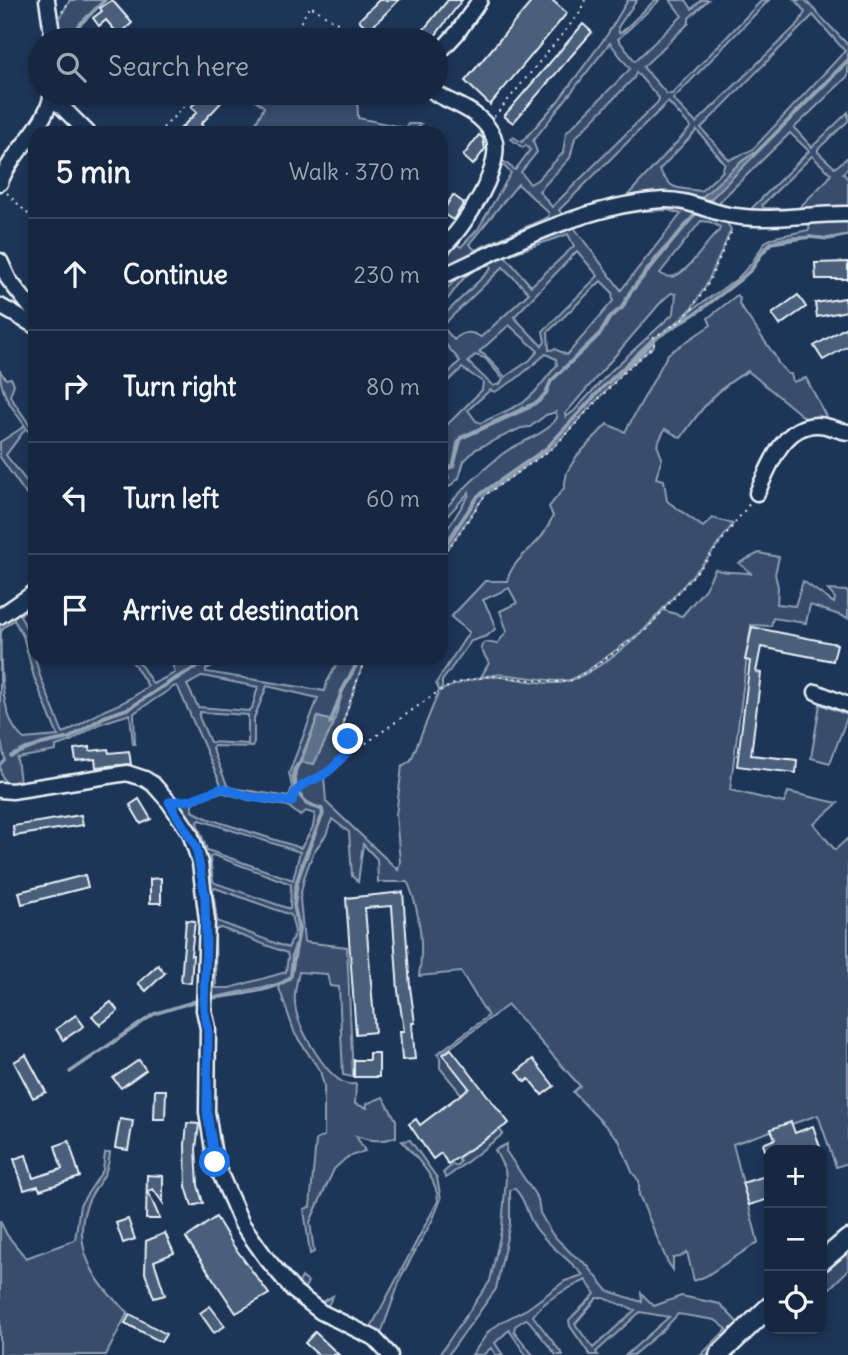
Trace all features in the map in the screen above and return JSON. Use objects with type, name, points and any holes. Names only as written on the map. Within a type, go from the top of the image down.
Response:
[{"type":"main road","points":[[827,1257],[848,1239]]},
{"type":"main road","points":[[719,1355],[764,1312]]},
{"type":"street","points":[[47,0],[51,28]]},
{"type":"street","points":[[448,43],[480,0]]},
{"type":"street","points":[[448,99],[470,110],[487,126],[493,134],[497,149],[489,175],[464,225],[448,242]]},
{"type":"street","points":[[37,126],[48,105]]},
{"type":"street","points":[[60,105],[81,126]]},
{"type":"street","points":[[2,187],[11,159],[28,138]]},
{"type":"street","points":[[448,274],[567,222],[646,201],[681,200],[733,216],[771,218],[848,214]]},
{"type":"street","points":[[0,261],[9,280],[28,304]]},
{"type":"street","points":[[0,306],[28,322]]},
{"type":"street","points":[[757,493],[779,449],[792,434],[803,427],[817,425],[848,432]]},
{"type":"street","points":[[0,616],[28,597]]},
{"type":"street","points":[[817,692],[848,705]]},
{"type":"street","points":[[0,790],[12,791],[127,774],[145,779],[169,802],[196,847],[205,895],[207,1112],[215,1162],[242,1224],[295,1291],[321,1312],[374,1338],[390,1355]]},
{"type":"path","points":[[487,126],[579,14],[585,0]]},
{"type":"path","points":[[297,28],[310,6],[346,28]]},
{"type":"path","points":[[165,126],[185,105]]},
{"type":"path","points":[[2,187],[28,214]]},
{"type":"path","points":[[448,548],[485,495],[554,448],[627,369],[654,346],[654,337],[682,320],[692,309],[707,286],[730,237],[733,216]]},
{"type":"path","points":[[169,802],[190,800],[222,788],[250,797],[292,802],[293,796],[303,784],[332,769],[349,750],[365,744],[439,691],[456,683],[501,675],[556,682],[570,681],[645,631],[708,559],[757,493]]},
{"type":"path","points":[[349,750],[343,722],[363,665]]},
{"type":"shaded area","points":[[70,0],[104,0],[75,28],[58,28]]},
{"type":"shaded area","points":[[628,0],[637,0],[618,27],[619,33],[655,0],[660,0],[618,39],[635,61],[682,16],[670,0],[686,0],[692,9],[701,0],[708,0],[689,18],[689,23],[643,67],[667,94],[672,94],[762,0],[769,0],[673,99],[696,123],[799,23],[805,12],[795,0],[805,0],[848,45],[848,59],[756,152],[742,161],[707,202],[848,62],[848,76],[794,128],[812,147],[848,112],[848,121],[818,152],[835,168],[848,157],[848,168],[843,173],[848,179],[848,208],[751,212],[640,200],[448,269],[448,242],[499,158],[515,170],[530,150],[526,145],[523,148],[511,139],[513,137],[522,142],[558,101],[607,35]],"holes":[[[813,15],[845,51],[752,150],[729,160],[701,128]],[[610,43],[630,69],[566,133],[563,153],[530,184],[521,172],[537,152],[533,141]],[[636,72],[659,98],[658,102],[552,207],[539,191],[570,158],[575,138],[634,78]],[[668,102],[691,127],[626,197],[563,215],[559,210]],[[697,130],[725,164],[723,171],[701,191],[676,188],[659,170]],[[790,133],[809,151],[751,209],[725,208],[717,204]],[[812,156],[831,174],[798,209],[764,208],[762,205]],[[499,161],[511,173],[478,229],[461,247],[455,243]],[[518,184],[549,213],[548,217],[475,250],[469,244]]]},
{"type":"shaded area","points":[[848,59],[707,203],[701,198],[756,152]]},
{"type":"shaded area","points":[[262,105],[357,105],[358,118],[396,126],[257,126],[255,125],[264,107]]},
{"type":"shaded area","points":[[665,203],[692,207],[721,218],[731,230],[706,286],[691,309],[656,337],[737,279],[751,264],[765,242],[775,237],[809,230],[810,220],[848,217],[848,235],[826,238],[791,237],[772,242],[764,248],[748,272],[727,290],[680,324],[655,339],[654,337],[601,388],[547,447],[478,495],[448,540],[448,528],[469,492],[448,515],[448,506],[501,455],[552,424],[557,418],[556,412],[546,415],[530,427],[521,428],[476,449],[464,461],[459,478],[448,488],[448,469],[454,467],[461,439],[530,408],[538,401],[460,437],[453,466],[448,468],[448,424],[482,390],[483,382],[462,368],[448,381],[448,374],[460,361],[448,347],[448,333],[454,340],[467,333],[481,337],[529,293],[503,267],[448,320],[448,311],[491,269],[490,264],[472,271],[448,298],[448,287],[466,268],[572,225],[621,290],[681,214],[668,210],[617,212]],"holes":[[[697,212],[631,293],[623,308],[611,317],[601,334],[551,382],[547,393],[538,401],[550,381],[600,332],[610,316],[621,307],[629,292],[658,255]],[[701,221],[720,227],[684,270],[668,277],[660,273]],[[568,234],[574,246],[531,286],[505,256]],[[577,251],[598,276],[543,331],[545,342],[542,346],[514,317]],[[601,281],[612,292],[613,301],[567,355],[555,349],[549,350],[548,332]],[[671,293],[676,294],[674,313],[566,417],[565,414]],[[509,325],[538,351],[530,360],[505,377],[479,352]],[[546,354],[556,359],[557,365],[523,403],[481,423],[476,421],[468,410],[490,390],[495,392],[516,379]],[[475,355],[485,358],[503,379],[500,384],[493,386],[468,362]]]},
{"type":"shaded area","points":[[737,295],[740,298],[739,304],[778,363],[791,374],[793,382],[806,378],[830,426],[797,427],[805,418],[748,371],[737,377],[710,400],[681,438],[665,429],[657,445],[662,458],[656,478],[664,480],[667,501],[703,527],[713,518],[733,524],[707,559],[644,630],[570,680],[556,681],[501,674],[481,677],[489,663],[481,649],[482,644],[497,644],[507,631],[500,611],[517,603],[509,588],[483,600],[494,621],[495,629],[487,636],[471,641],[442,681],[442,688],[439,690],[436,683],[469,632],[451,617],[485,581],[507,581],[517,562],[548,526],[553,516],[549,507],[564,488],[567,472],[576,457],[607,424],[625,432],[668,354],[711,325],[708,318]]},
{"type":"shaded area","points":[[654,342],[654,346],[627,368],[553,447],[485,495],[448,547],[479,496],[548,448],[602,389]]},
{"type":"shaded area","points":[[0,371],[6,379],[11,378],[14,384],[10,396],[28,423],[28,431],[26,428],[6,455],[28,485],[28,497],[0,457],[0,442],[25,426],[4,394]]},
{"type":"shaded area","points":[[759,553],[779,557],[775,574],[778,587],[777,604],[795,606],[803,581],[834,603],[835,598],[828,590],[848,591],[848,618],[810,605],[806,623],[773,618],[771,626],[751,625],[730,790],[784,803],[788,792],[838,803],[814,824],[835,850],[848,838],[848,1163],[836,1167],[818,1115],[733,1144],[758,1242],[694,1281],[687,1252],[673,1258],[673,1270],[667,1261],[639,1195],[639,1181],[632,1172],[619,1140],[573,1092],[580,1086],[508,1005],[443,1053],[503,1134],[446,1178],[443,1173],[453,1164],[456,1166],[460,1162],[458,1158],[493,1133],[440,1068],[437,1054],[488,1016],[461,972],[419,976],[420,930],[409,885],[407,882],[378,882],[377,859],[363,844],[358,882],[352,876],[349,832],[332,819],[326,835],[313,853],[300,898],[304,942],[347,947],[353,1077],[343,1075],[339,987],[330,986],[327,974],[299,972],[295,996],[296,1011],[308,1040],[322,1062],[338,1079],[347,1084],[356,1084],[355,1104],[367,1108],[366,1104],[383,1097],[396,1120],[396,1137],[376,1140],[356,1136],[365,1151],[346,1158],[334,1169],[310,1222],[314,1252],[310,1254],[304,1209],[310,1207],[316,1140],[324,1136],[324,1086],[320,1071],[295,1034],[278,985],[291,977],[300,929],[295,906],[298,881],[323,814],[322,808],[307,803],[298,790],[304,784],[324,776],[326,802],[398,870],[400,862],[396,815],[402,766],[411,760],[439,691],[487,677],[557,683],[583,675],[630,643],[663,610],[682,616],[705,589],[715,569],[752,574],[739,563]]},
{"type":"shaded area","points":[[28,602],[28,608],[20,615],[28,632],[28,655],[23,636],[14,620],[3,628],[1,633],[6,705],[16,731],[24,739],[58,736],[31,665],[37,665],[63,733],[131,698],[148,686],[134,665],[141,665],[153,684],[175,673],[172,665],[199,665],[130,707],[104,716],[68,738],[26,748],[10,756],[69,739],[104,718],[130,708],[202,665],[214,665],[206,669],[206,672],[325,691],[336,665],[355,665],[341,691],[331,721],[318,717],[293,770],[295,788],[291,800],[249,796],[222,787],[178,687],[175,686],[134,713],[135,744],[130,714],[99,724],[69,742],[56,746],[56,751],[17,758],[20,783],[9,785],[3,779],[0,765],[5,760],[0,737],[0,622]],"holes":[[[203,676],[258,687],[252,708],[249,711],[198,707],[187,685]],[[267,686],[318,698],[289,773],[292,787],[289,797],[231,788],[227,785],[212,748],[252,747],[254,718]],[[200,712],[248,715],[248,744],[210,742],[199,717]]]},
{"type":"shaded area","points":[[357,665],[363,665],[343,722],[348,750],[328,770],[297,788],[295,770],[301,762],[314,764],[333,725],[343,691]]},
{"type":"shaded area","points":[[820,704],[848,715],[830,763],[811,758]]},
{"type":"shaded area","points":[[318,717],[333,721],[333,725],[314,764],[301,762]]},
{"type":"shaded area","points":[[222,789],[249,798],[292,803],[297,792],[306,805],[321,810],[322,814],[296,881],[294,906],[298,936],[292,954],[290,976],[285,981],[206,999],[203,864],[172,804],[190,801]],"holes":[[[221,792],[288,806],[300,816],[306,811],[315,814],[313,827],[301,848],[209,819],[192,811],[192,803]],[[200,820],[300,852],[293,880],[207,850],[197,823]],[[213,855],[291,884],[290,909],[215,883],[210,857]],[[215,888],[291,915],[295,932],[288,948],[217,921],[213,890]],[[221,928],[287,953],[286,972],[230,988],[216,988],[215,932]]]},
{"type":"shaded area","points":[[410,1140],[437,1178],[441,1199],[402,1275],[379,1339],[316,1307],[284,1278],[268,1260],[242,1219],[231,1198],[217,1157],[232,1192],[251,1225],[284,1272],[297,1286],[302,1277],[308,1282],[303,1291],[318,1304],[333,1296],[326,1309],[369,1331],[438,1201],[430,1176],[402,1141]]},
{"type":"shaded area","points":[[507,1144],[506,1151],[538,1199],[540,1213],[552,1234],[587,1265],[608,1291],[642,1302],[641,1293],[654,1306],[681,1296],[720,1304],[738,1323],[707,1355],[701,1355],[727,1329],[715,1320],[678,1314],[633,1355],[626,1355],[669,1317],[640,1312],[596,1352],[598,1355],[590,1355],[570,1326],[569,1320],[595,1294],[586,1280],[550,1300],[533,1316],[563,1355],[556,1355],[526,1319],[515,1326],[514,1331],[533,1355],[526,1355],[509,1330],[495,1343],[503,1355],[496,1355],[491,1348],[483,1355],[472,1355],[489,1331],[527,1309],[565,1281],[583,1275],[540,1234],[514,1188],[510,1191],[510,1223],[496,1289],[448,1355],[439,1355],[490,1281],[502,1227],[506,1178],[495,1150]],"holes":[[[597,1298],[604,1298],[635,1310],[593,1348],[575,1324]]]},
{"type":"shaded area","points":[[105,1153],[110,1153],[107,1169],[88,1202],[82,1234],[84,1249],[96,1277],[128,1312],[106,1355],[0,1355],[0,1221],[7,1235],[26,1258],[75,1240],[80,1205],[103,1170]]},
{"type":"shaded area","points":[[848,1250],[848,1270],[827,1291],[827,1269]]},
{"type":"building","points":[[112,0],[132,23],[127,28],[113,28],[106,20],[99,26],[93,18],[102,11],[100,8]]},
{"type":"building","points":[[379,0],[399,0],[371,28],[367,28],[359,20]]},
{"type":"building","points":[[448,0],[462,0],[441,28],[425,28]]},
{"type":"building","points":[[533,0],[552,0],[567,13],[490,105],[465,81]]},
{"type":"building","points":[[583,24],[592,32],[513,123],[504,116]]},
{"type":"building","points":[[219,105],[201,124],[203,126],[183,126],[197,112],[191,107]]},
{"type":"building","points":[[479,135],[483,138],[485,149],[473,165],[463,156]]},
{"type":"building","points":[[453,195],[464,203],[453,220],[448,217],[448,203]]},
{"type":"building","points":[[848,262],[848,279],[816,279],[815,263]]},
{"type":"building","points":[[798,295],[806,307],[780,325],[772,314]]},
{"type":"building","points":[[845,298],[847,311],[817,317],[815,303]]},
{"type":"building","points":[[845,328],[848,346],[823,360],[814,346]]},
{"type":"building","points":[[752,627],[837,644],[833,661],[761,647],[756,672],[761,673],[751,755],[797,760],[796,773],[737,766],[750,661],[745,660]]},
{"type":"building","points":[[90,747],[90,751],[108,749],[109,753],[129,751],[131,764],[96,767],[95,759],[76,761],[74,749]]},
{"type":"building","points":[[139,799],[151,819],[141,824],[130,805]]},
{"type":"building","points":[[81,815],[83,825],[14,836],[13,826]]},
{"type":"building","points":[[85,875],[88,887],[22,904],[19,892]]},
{"type":"building","points":[[161,878],[161,903],[150,903],[150,879]]},
{"type":"building","points":[[403,892],[415,1023],[412,1023],[415,1059],[402,1060],[400,1031],[404,1031],[398,991],[392,906],[365,908],[375,1032],[356,1034],[346,898]]},
{"type":"building","points":[[186,920],[195,921],[191,983],[181,982]]},
{"type":"building","points":[[158,965],[165,973],[146,991],[138,983]]},
{"type":"building","points":[[111,1002],[118,1011],[100,1025],[92,1016]]},
{"type":"building","points":[[76,1015],[84,1026],[63,1040],[56,1029]]},
{"type":"building","points":[[451,1049],[509,1123],[448,1164],[441,1153],[433,1159],[409,1124],[416,1119],[420,1125],[469,1088],[443,1055]]},
{"type":"building","points":[[369,1053],[379,1053],[379,1077],[354,1077],[354,1060],[369,1060]]},
{"type":"building","points":[[26,1055],[46,1092],[33,1098],[14,1062]]},
{"type":"building","points":[[533,1059],[554,1086],[542,1095],[529,1079],[525,1082],[517,1072]]},
{"type":"building","points":[[139,1060],[146,1070],[121,1088],[113,1078]]},
{"type":"building","points":[[155,1090],[166,1090],[165,1119],[154,1119]]},
{"type":"building","points":[[120,1119],[133,1121],[128,1150],[115,1148]]},
{"type":"building","points":[[791,1122],[795,1133],[813,1126],[819,1145],[764,1147],[763,1144],[775,1139],[771,1129]]},
{"type":"building","points":[[187,1123],[199,1124],[196,1149],[198,1185],[203,1203],[192,1206],[186,1186]]},
{"type":"building","points":[[69,1141],[80,1177],[40,1190],[38,1186],[24,1190],[14,1159],[26,1155],[33,1178],[62,1169],[55,1146]]},
{"type":"building","points":[[147,1175],[163,1176],[163,1203],[153,1189],[148,1191],[160,1219],[146,1219]]},
{"type":"building","points":[[764,1176],[764,1200],[749,1205],[742,1183]]},
{"type":"building","points":[[216,1217],[269,1294],[236,1313],[186,1238]]},
{"type":"building","points":[[128,1219],[135,1239],[123,1243],[116,1223]]},
{"type":"building","points":[[165,1233],[174,1253],[154,1261],[165,1295],[154,1298],[145,1273],[146,1241]]},
{"type":"building","points":[[210,1306],[225,1326],[214,1333],[200,1313]]},
{"type":"building","points":[[130,1314],[166,1334],[161,1342],[125,1323]]},
{"type":"building","points":[[315,1332],[339,1355],[318,1355],[305,1343]]},
{"type":"waterway","points":[[76,28],[105,0]]},
{"type":"waterway","points":[[448,468],[453,466],[461,438],[538,402],[551,381],[601,333],[610,317],[622,308],[630,292],[697,212]]},
{"type":"waterway","points":[[448,541],[478,496],[547,448],[602,388],[656,338],[699,311],[741,279],[771,243],[848,235]]},
{"type":"waterway","points":[[11,756],[41,744],[69,738],[104,717],[130,708],[174,679],[201,665]]},
{"type":"waterway","points":[[330,723],[342,691],[356,665]]},
{"type":"waterway","points":[[212,998],[276,986],[291,976],[299,929],[294,906],[295,890],[303,861],[323,814],[322,809],[306,801],[296,790],[294,775],[302,759]]},
{"type":"waterway","points":[[70,1072],[154,1014],[196,1001]]},
{"type":"route","points":[[215,1162],[207,1112],[209,1047],[204,1010],[205,895],[196,847],[169,802],[190,800],[222,788],[250,797],[292,802],[293,796],[303,784],[332,769],[349,750],[348,739]]}]
